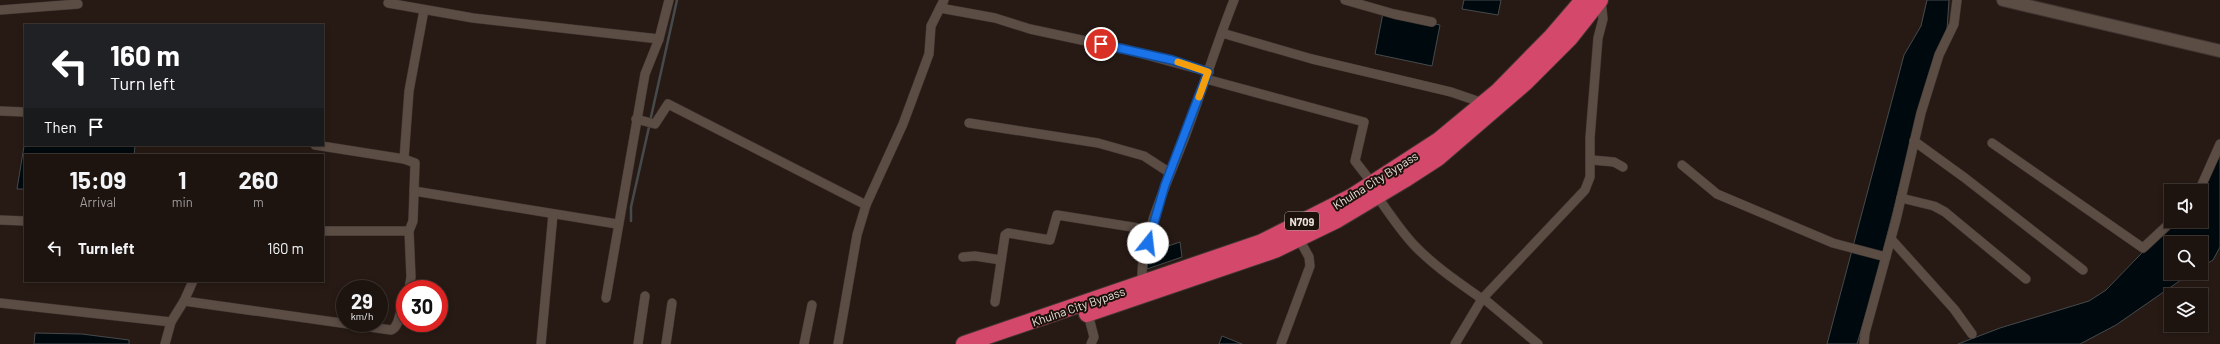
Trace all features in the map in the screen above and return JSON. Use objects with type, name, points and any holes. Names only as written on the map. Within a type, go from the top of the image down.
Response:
[{"type":"highway","name":"Khulna City Bypass","points":[[995,344],[1210,274],[1275,250],[1337,220],[1439,140],[1483,103],[1552,36],[1582,0]]},
{"type":"highway","name":"Khulna City Bypass","points":[[964,344],[1262,242],[1351,197],[1375,189],[1438,158],[1525,83],[1570,38],[1600,0]]},
{"type":"street","points":[[606,298],[613,269],[617,224],[645,74],[659,39],[669,0]]},
{"type":"street","points":[[1142,284],[1141,272],[1151,230],[1170,172],[1234,0]]},
{"type":"street","points":[[1345,0],[1432,22]]},
{"type":"street","points":[[1455,344],[1482,298],[1585,190],[1590,177],[1592,160],[1590,138],[1598,38],[1603,19],[1600,0]]},
{"type":"street","points":[[1864,344],[1865,333],[1891,239],[1914,141],[1939,55],[1954,24],[1957,0]]},
{"type":"street","points":[[2003,0],[2220,51]]},
{"type":"street","points":[[388,3],[473,18],[659,39]]},
{"type":"street","points":[[0,10],[78,4]]},
{"type":"street","points":[[838,344],[857,235],[866,205],[903,124],[929,54],[931,26],[942,4],[1030,29],[1128,50],[1364,122],[1355,161],[1375,189],[1397,226],[1414,246],[1442,271],[1482,298],[1538,344]]},
{"type":"street","points":[[404,159],[409,91],[424,10]]},
{"type":"street","points":[[1222,33],[1312,60],[1451,92],[1483,103]]},
{"type":"street","points":[[636,119],[655,124],[668,104],[866,205]]},
{"type":"street","points":[[0,111],[24,112]]},
{"type":"street","points":[[969,123],[1098,143],[1144,156],[1170,172]]},
{"type":"street","points":[[1914,141],[1965,178],[2083,270]]},
{"type":"street","points":[[1992,143],[2143,248],[2164,228]]},
{"type":"street","points":[[2201,184],[2220,144]]},
{"type":"street","points":[[321,146],[404,159],[415,163],[413,221],[409,231],[410,280]]},
{"type":"street","points":[[1592,160],[1614,162],[1623,167]]},
{"type":"street","points":[[1682,165],[1717,194],[1808,234],[1850,249],[1885,257]]},
{"type":"street","points":[[414,191],[617,224]]},
{"type":"street","points":[[1901,198],[1934,206],[1945,212],[2026,279]]},
{"type":"street","points":[[541,344],[553,214]]},
{"type":"street","points":[[995,302],[1005,235],[1008,233],[1050,240],[1057,215],[1151,230]]},
{"type":"street","points":[[0,220],[24,221]]},
{"type":"street","points":[[324,231],[409,231]]},
{"type":"street","points":[[1281,344],[1310,266],[1309,257],[1299,238]]},
{"type":"street","points":[[1891,239],[1954,309],[1972,334]]},
{"type":"street","points":[[963,257],[975,256],[1001,260]]},
{"type":"street","points":[[165,344],[171,322],[184,301],[193,282]]},
{"type":"street","points":[[638,344],[645,296]]},
{"type":"street","points":[[184,301],[391,330],[396,327]]},
{"type":"street","points":[[0,303],[171,322]]},
{"type":"street","points":[[666,344],[672,303]]},
{"type":"street","points":[[804,344],[812,305]]},
{"type":"street","points":[[1088,314],[1094,337],[1092,344]]},
{"type":"shaded area","points":[[1464,0],[1501,0],[1498,15],[1462,9]]},
{"type":"shaded area","points":[[1927,0],[1949,0],[1947,29],[1918,114],[1875,283],[1857,344],[1827,344],[1904,55],[1921,26]]},
{"type":"shaded area","points":[[1383,13],[1440,25],[1432,66],[1375,54]]},
{"type":"shaded area","points":[[24,146],[135,146],[134,154],[24,154],[24,189],[17,189]]},
{"type":"shaded area","points":[[2220,155],[2220,247],[2213,260],[2208,263],[2208,236],[2164,236],[2164,280],[2181,280],[2169,288],[2164,288],[2164,292],[2116,325],[2080,344],[1958,344],[2000,328],[2089,301],[2106,290],[2166,228],[2208,228],[2208,184],[2205,184]]},
{"type":"shaded area","points":[[1180,242],[1182,257],[1147,269],[1148,253]]},
{"type":"shaded area","points":[[35,333],[82,334],[129,340],[129,344],[34,344]]},
{"type":"shaded area","points":[[1222,336],[1242,344],[1219,344]]},
{"type":"waterway","points":[[651,117],[677,0]]},
{"type":"waterway","points":[[631,221],[631,207],[649,127]]},
{"type":"slow traffic","points":[[1178,62],[1208,72],[1199,97]]},
{"type":"route","points":[[1101,44],[1172,60],[1208,72],[1165,185],[1148,243]]}]
